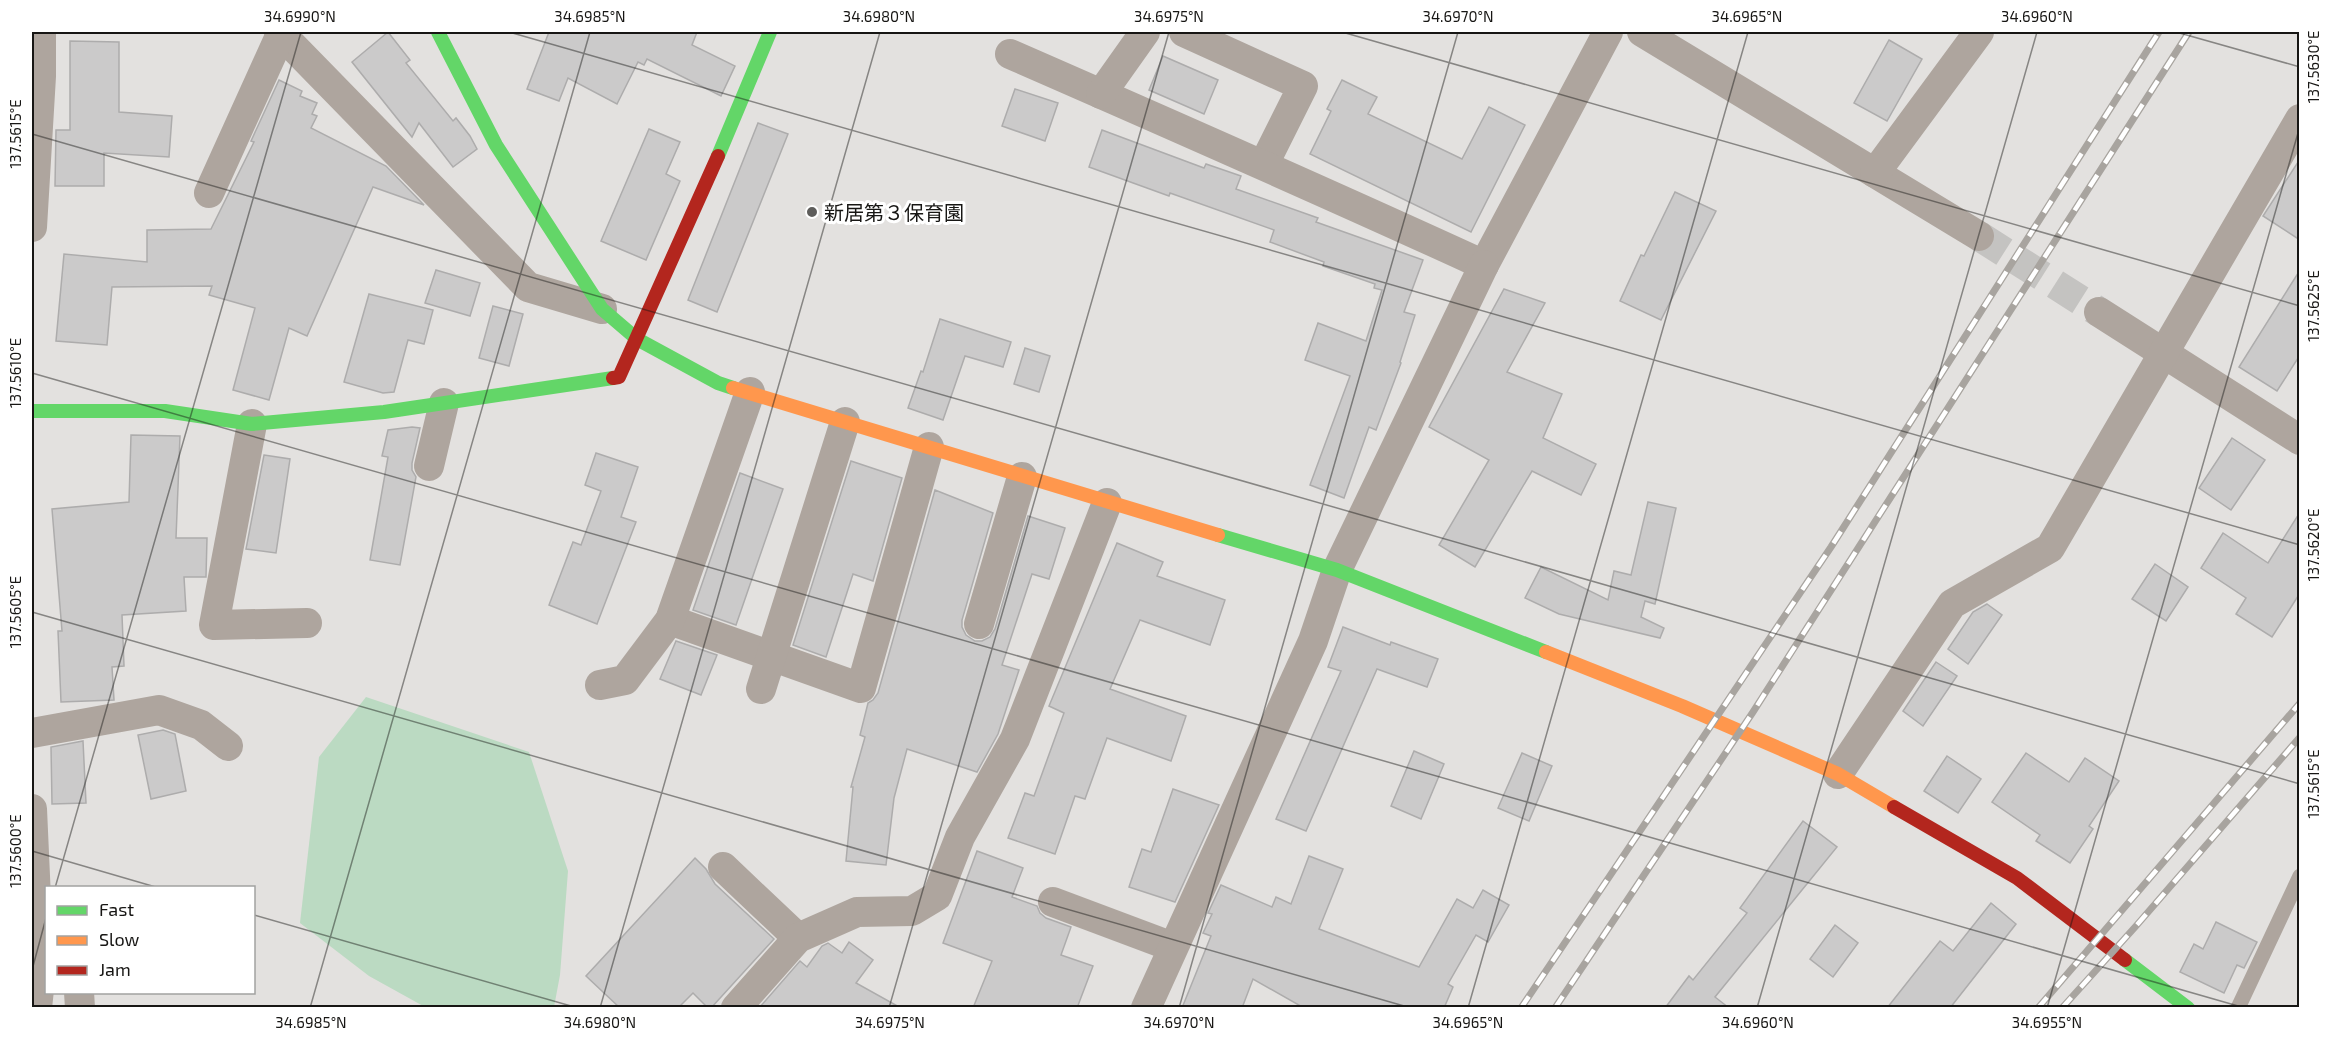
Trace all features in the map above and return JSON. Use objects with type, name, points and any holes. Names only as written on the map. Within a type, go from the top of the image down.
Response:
[{"type":"street","points":[[32,227],[41,76],[40,32]]},
{"type":"street","points":[[438,32],[496,144],[602,309],[638,339],[718,383],[1107,503],[1336,570],[1682,706],[1838,774],[2018,878],[2188,1008]]},
{"type":"street","points":[[32,411],[165,411],[252,424],[384,412],[619,377],[638,339],[730,129],[770,32]]},
{"type":"street","points":[[1101,94],[1145,32]]},
{"type":"street","points":[[1184,32],[1303,86],[1264,164]]},
{"type":"street","points":[[1146,1008],[1313,641],[1336,570],[1484,265],[1608,32]]},
{"type":"street","points":[[1642,32],[1979,236]]},
{"type":"street","points":[[1875,173],[1979,32]]},
{"type":"street","points":[[209,193],[280,33],[528,287],[602,309]]},
{"type":"street","points":[[1010,54],[1199,138],[1264,164],[1484,265]]},
{"type":"street","points":[[1838,774],[1952,604],[2050,548],[2300,119]]},
{"type":"street","points":[[2098,312],[2300,440]]},
{"type":"street","points":[[600,685],[625,680],[670,620],[750,392]]},
{"type":"street","points":[[429,466],[444,403]]},
{"type":"street","points":[[761,689],[845,422]]},
{"type":"street","points":[[252,424],[214,625],[307,623]]},
{"type":"street","points":[[670,620],[861,688],[929,447]]},
{"type":"street","points":[[979,624],[1022,477]]},
{"type":"street","points":[[736,1008],[798,938],[858,912],[912,911],[937,896],[960,837],[1015,739],[1107,503]]},
{"type":"street","points":[[32,733],[159,710],[201,724],[228,746]]},
{"type":"street","points":[[32,809],[38,921],[45,944],[37,1008]]},
{"type":"street","points":[[723,867],[798,938]]},
{"type":"street","points":[[1053,902],[1173,947]]},
{"type":"lane","points":[[2238,1008],[2300,876]]},
{"type":"green space","points":[[366,697],[529,752],[568,871],[560,975],[554,1007],[425,1007],[369,976],[300,923],[319,757]]},
{"type":"building","points":[[388,32],[410,60],[406,63],[453,121],[456,118],[477,149],[453,167],[419,123],[412,137],[352,62]]},
{"type":"building","points":[[549,32],[697,32],[692,45],[735,66],[721,96],[647,59],[644,65],[638,62],[617,104],[568,78],[559,101],[527,89]]},
{"type":"building","points":[[1889,40],[1922,59],[1887,121],[1854,103]]},
{"type":"building","points":[[70,41],[119,42],[119,112],[172,116],[169,157],[104,153],[104,186],[55,186],[56,130],[70,130]]},
{"type":"building","points":[[1163,56],[1218,80],[1204,114],[1149,90]]},
{"type":"building","points":[[279,80],[302,91],[300,96],[317,103],[312,114],[317,116],[311,128],[386,166],[424,205],[373,187],[307,336],[289,328],[269,400],[233,390],[255,308],[209,295],[212,286],[112,287],[107,345],[56,341],[64,254],[147,262],[147,230],[211,229],[254,142],[251,141]]},
{"type":"building","points":[[1342,80],[1377,97],[1368,114],[1462,159],[1489,107],[1525,125],[1471,232],[1310,154],[1331,111],[1327,109]]},
{"type":"building","points":[[1015,89],[1058,103],[1045,141],[1002,126]]},
{"type":"building","points":[[758,123],[788,134],[717,312],[688,300]]},
{"type":"building","points":[[649,129],[680,142],[666,174],[680,181],[646,260],[601,241]]},
{"type":"building","points":[[1102,130],[1204,168],[1206,164],[1241,176],[1236,189],[1318,218],[1316,222],[1423,260],[1404,312],[1415,315],[1401,363],[1376,430],[1369,427],[1344,498],[1310,485],[1350,376],[1305,360],[1318,323],[1366,341],[1382,290],[1374,288],[1375,284],[1323,266],[1324,262],[1270,242],[1274,230],[1089,167]]},
{"type":"building","points":[[2300,159],[2300,240],[2263,216]]},
{"type":"building","points":[[1675,192],[1716,211],[1661,320],[1620,301],[1641,255],[1644,256]]},
{"type":"building","points":[[436,270],[480,283],[470,316],[425,303]]},
{"type":"building","points":[[2300,270],[2300,355],[2277,391],[2239,367]]},
{"type":"building","points":[[1504,289],[1545,303],[1507,372],[1562,394],[1543,438],[1596,464],[1581,495],[1532,471],[1475,567],[1439,545],[1489,460],[1429,427]]},
{"type":"building","points":[[369,294],[433,310],[424,344],[408,340],[394,392],[383,393],[344,382]]},
{"type":"building","points":[[493,306],[523,314],[509,366],[479,358]]},
{"type":"building","points":[[940,319],[1011,342],[1003,367],[965,356],[943,420],[908,408],[921,371],[923,372]]},
{"type":"building","points":[[1025,348],[1050,356],[1039,392],[1014,384]]},
{"type":"building","points":[[420,428],[412,463],[412,470],[416,477],[400,565],[370,560],[388,457],[382,456],[388,430]]},
{"type":"building","points":[[131,435],[180,436],[176,538],[207,538],[206,577],[184,577],[186,611],[122,615],[124,666],[112,667],[114,700],[61,702],[58,631],[62,631],[52,509],[129,502]]},
{"type":"building","points":[[2232,438],[2265,460],[2231,510],[2199,488]]},
{"type":"building","points":[[596,453],[638,467],[621,517],[636,522],[597,624],[549,605],[573,542],[581,545],[601,491],[585,485]]},
{"type":"building","points":[[264,455],[290,459],[276,553],[246,549]]},
{"type":"building","points":[[851,461],[902,478],[873,581],[853,574],[826,657],[793,645]]},
{"type":"building","points":[[740,473],[783,489],[736,625],[693,610]]},
{"type":"building","points":[[935,490],[993,513],[962,620],[962,627],[966,635],[975,641],[982,641],[990,637],[995,629],[1028,516],[1065,528],[1049,579],[1032,574],[1002,665],[1019,670],[998,734],[977,772],[907,749],[894,798],[886,865],[846,861],[853,787],[851,787],[865,737],[860,735],[868,703],[878,693]]},
{"type":"building","points":[[1648,502],[1676,508],[1655,604],[1645,601],[1641,617],[1664,628],[1660,638],[1559,614],[1525,598],[1541,567],[1608,600],[1614,571],[1631,575]]},
{"type":"building","points":[[2300,512],[2300,593],[2272,637],[2236,614],[2246,598],[2201,568],[2223,533],[2268,563]]},
{"type":"building","points":[[1117,543],[1163,562],[1157,576],[1225,600],[1210,645],[1140,620],[1110,689],[1186,716],[1171,761],[1107,738],[1085,799],[1075,796],[1055,854],[1008,838],[1025,793],[1034,796],[1064,713],[1049,706]]},
{"type":"building","points":[[2155,564],[2188,587],[2166,621],[2132,599]]},
{"type":"building","points":[[1987,604],[2002,615],[1968,664],[1948,649],[1973,612]]},
{"type":"building","points":[[1343,627],[1390,645],[1391,642],[1438,659],[1427,687],[1377,669],[1306,831],[1276,819],[1341,671],[1328,667]]},
{"type":"building","points":[[676,641],[717,655],[701,695],[660,679]]},
{"type":"building","points":[[1936,662],[1957,676],[1923,726],[1903,711]]},
{"type":"building","points":[[163,730],[175,734],[186,791],[151,799],[138,735]]},
{"type":"building","points":[[83,741],[86,803],[52,804],[51,747]]},
{"type":"building","points":[[1414,751],[1444,764],[1421,819],[1391,806]]},
{"type":"building","points":[[1522,753],[1552,766],[1529,821],[1498,808]]},
{"type":"building","points":[[2026,753],[2069,782],[2085,758],[2119,781],[2089,826],[2093,829],[2070,863],[2036,841],[2040,835],[1992,802]]},
{"type":"building","points":[[1947,756],[1981,779],[1958,813],[1924,791]]},
{"type":"building","points":[[1173,789],[1219,805],[1175,902],[1129,887],[1142,849],[1151,852]]},
{"type":"building","points":[[1803,821],[1837,847],[1715,997],[1729,1008],[1665,1008],[1689,976],[1693,980],[1747,913],[1740,908]]},
{"type":"building","points":[[977,851],[1023,868],[1012,897],[1037,906],[1046,918],[1071,927],[1061,955],[1093,966],[1077,1008],[973,1008],[992,961],[943,943]]},
{"type":"building","points":[[1309,856],[1343,869],[1319,929],[1419,967],[1457,899],[1473,908],[1483,890],[1509,905],[1488,942],[1476,935],[1448,984],[1453,987],[1444,1008],[1304,1008],[1253,979],[1242,1008],[1182,1008],[1211,936],[1203,933],[1212,914],[1208,913],[1221,885],[1272,907],[1276,897],[1291,904]]},
{"type":"building","points":[[695,858],[706,869],[715,884],[774,939],[711,1008],[708,1008],[693,993],[678,1008],[620,1008],[586,976]]},
{"type":"building","points":[[1991,903],[2016,924],[1950,1008],[1887,1008],[1940,941],[1953,951]]},
{"type":"building","points":[[2216,922],[2257,942],[2244,968],[2237,965],[2224,993],[2180,972],[2194,944],[2203,949]]},
{"type":"building","points":[[1835,925],[1858,943],[1833,977],[1810,959]]},
{"type":"building","points":[[849,942],[873,960],[856,983],[901,1008],[759,1008],[800,961],[807,967],[822,946],[828,943],[842,953]]},
{"type":"tunnel","points":[[1979,236],[2099,312]]},
{"type":"railway","points":[[1521,1008],[1831,547],[2159,32]]},
{"type":"railway","points":[[1555,1008],[1753,712],[2189,32]]},
{"type":"railway","points":[[2038,1008],[2300,703]]},
{"type":"railway","points":[[2062,1008],[2300,737]]},
{"type":"traffic: fast","points":[[438,32],[496,145],[602,309],[637,339],[718,383],[733,388]]},
{"type":"traffic: fast","points":[[718,156],[770,32]]},
{"type":"traffic: fast","points":[[32,411],[165,411],[252,424],[384,412],[613,378]]},
{"type":"traffic: fast","points":[[1218,535],[1337,570],[1546,652]]},
{"type":"traffic: fast","points":[[2125,960],[2188,1008]]},
{"type":"traffic: slow","points":[[733,388],[1218,535]]},
{"type":"traffic: slow","points":[[1546,652],[1682,706],[1838,774],[1894,807]]},
{"type":"traffic: jam","points":[[613,378],[619,377],[718,156]]},
{"type":"traffic: jam","points":[[1894,807],[2017,878],[2125,960]]},
{"type":"place","name":"新居第３保育園","points":[[812,212]]}]
